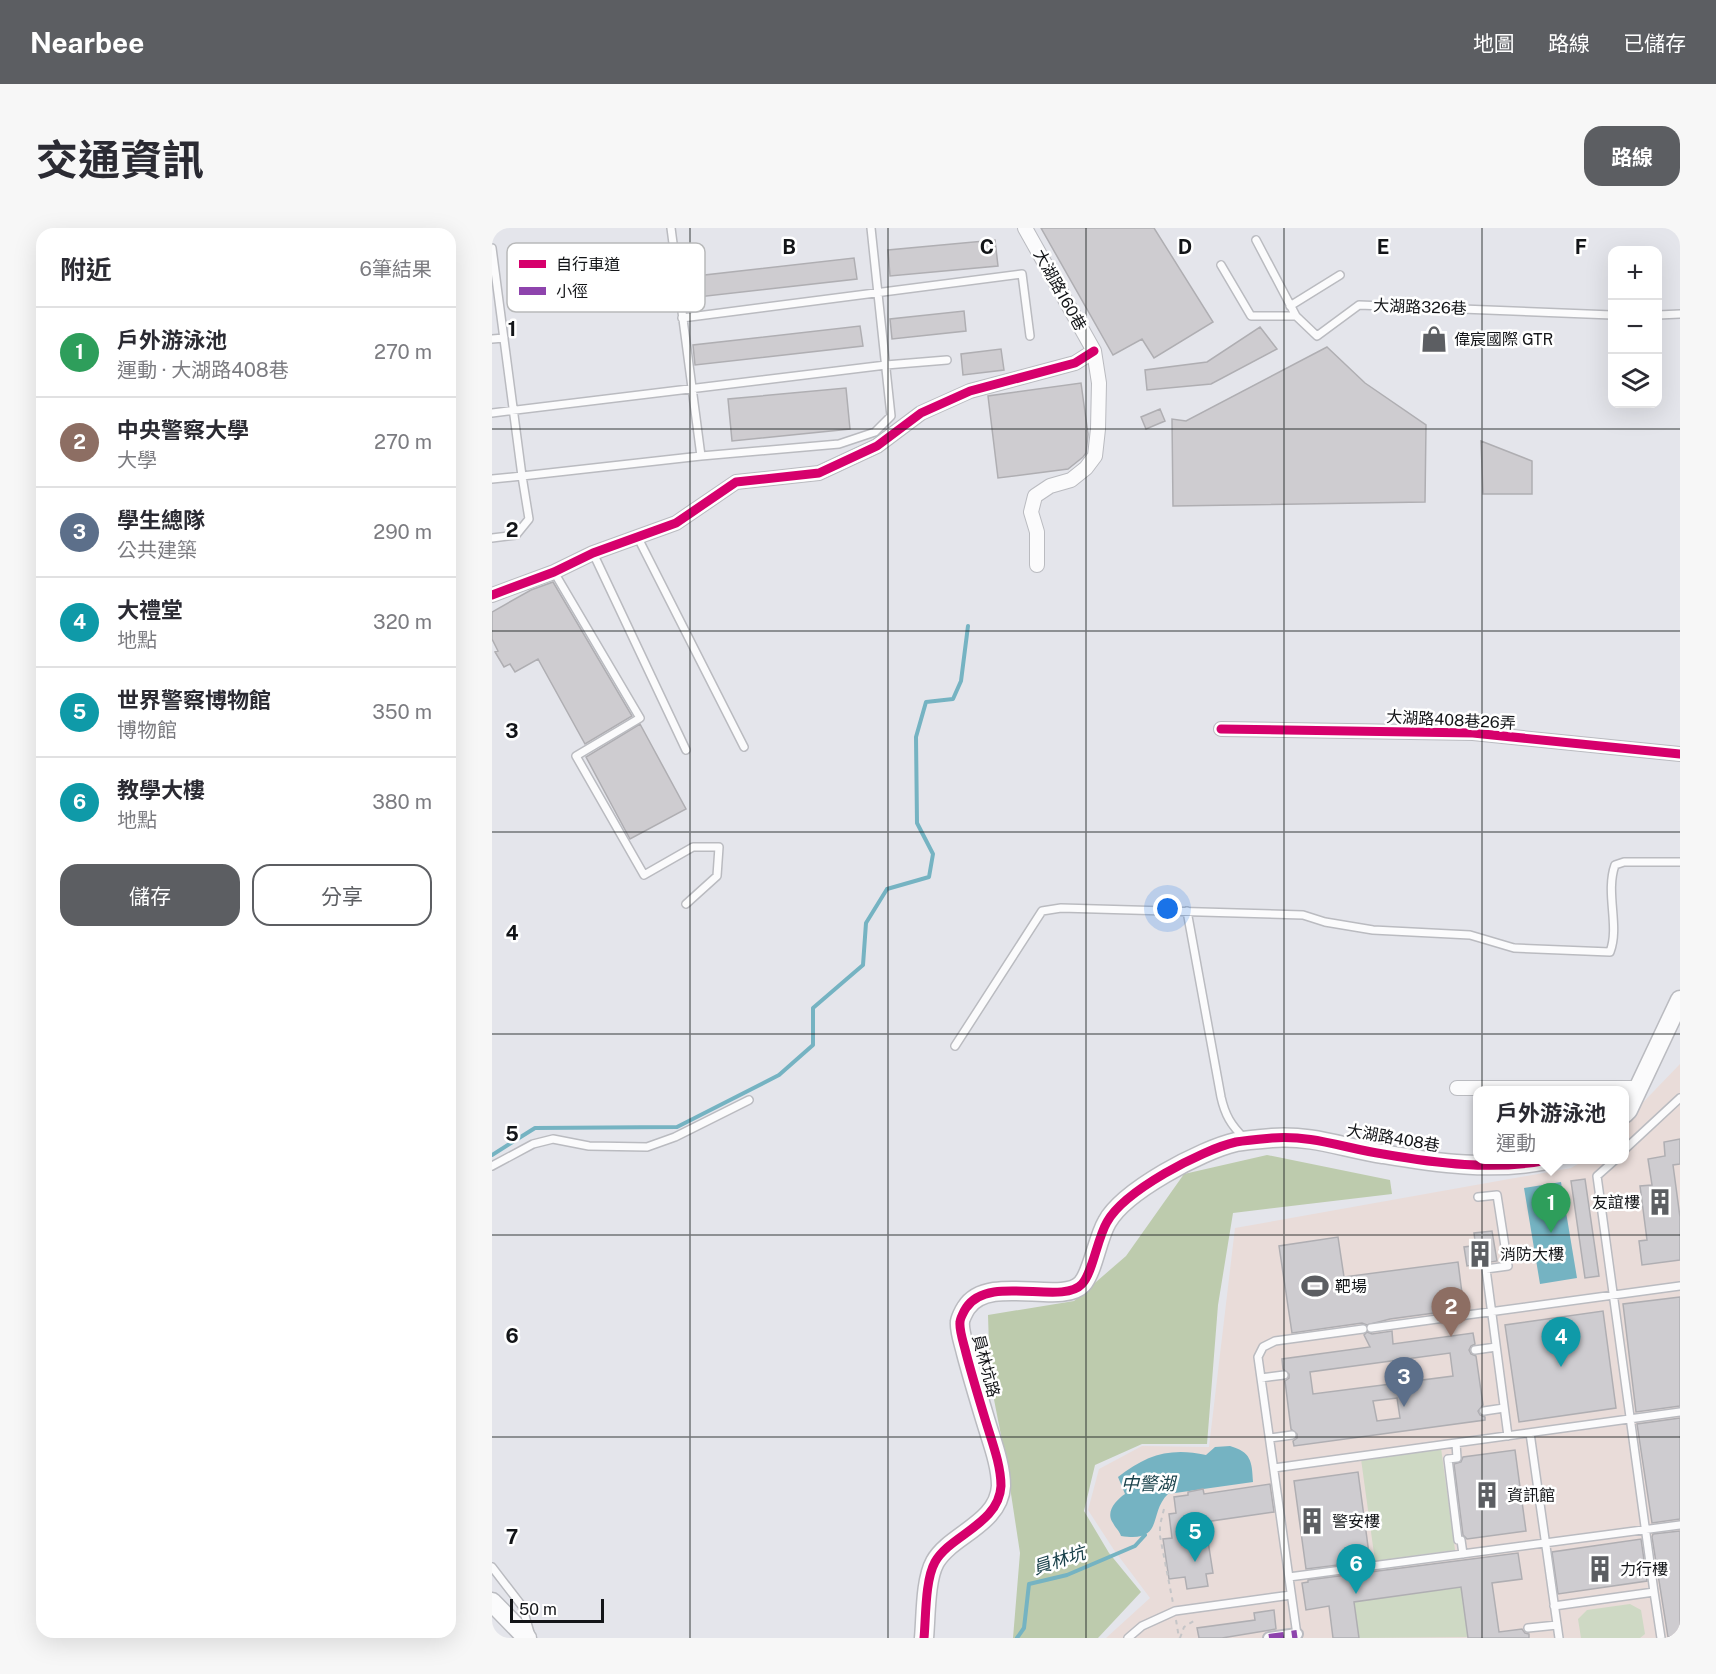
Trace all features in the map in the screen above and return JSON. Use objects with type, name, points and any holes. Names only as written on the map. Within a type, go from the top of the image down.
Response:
[{"type":"street","name":"大湖路160巷","points":[[1025,228],[1094,351]]},
{"type":"street","points":[[492,595],[554,572],[593,553],[676,523],[736,482],[819,472],[877,446],[921,413],[970,391],[1075,363],[1094,351],[1099,383],[1095,456],[1086,468],[1071,480],[1050,486],[1035,496],[1031,512],[1037,532],[1037,565]]},
{"type":"street","name":"大湖路408巷26弄","points":[[1221,729],[1473,733],[1680,754]]},
{"type":"street","points":[[1629,1105],[1680,1000]]},
{"type":"street","points":[[1457,1088],[1473,1088]]},
{"type":"street","points":[[1629,1088],[1638,1088]]},
{"type":"street","name":"大湖路408巷","points":[[1242,1142],[1274,1138],[1314,1138],[1382,1154],[1473,1164]]},
{"type":"street","name":"員林坑路","points":[[924,1638],[930,1578],[935,1562],[948,1546],[968,1534],[984,1518],[995,1505],[1001,1490],[1000,1473],[963,1340],[960,1323],[966,1308],[976,1297],[1000,1291],[1074,1290],[1082,1284],[1089,1271],[1099,1236],[1108,1219],[1128,1198],[1184,1163],[1242,1142]]},
{"type":"street","name":"大湖路408巷","points":[[1479,1164],[1507,1164]]},
{"type":"street","points":[[492,1602],[527,1638]]},
{"type":"street","points":[[1269,1638],[1297,1636]]},
{"type":"lane","points":[[671,228],[673,243]]},
{"type":"lane","points":[[492,479],[701,456],[839,444],[875,432],[891,416],[871,228]]},
{"type":"lane","name":"大湖路326巷","points":[[1256,240],[1296,316],[1317,336],[1359,304],[1608,315]]},
{"type":"lane","points":[[492,248],[494,278],[529,519],[516,535],[492,538]]},
{"type":"lane","points":[[1221,265],[1251,316],[1296,316]]},
{"type":"lane","points":[[682,318],[1022,274],[1030,336]]},
{"type":"lane","points":[[1290,306],[1340,275]]},
{"type":"lane","points":[[681,312],[701,456]]},
{"type":"lane","points":[[1662,315],[1680,314]]},
{"type":"lane","points":[[492,339],[504,338]]},
{"type":"lane","points":[[492,413],[886,365],[947,360]]},
{"type":"lane","points":[[638,537],[744,747]]},
{"type":"lane","points":[[593,553],[687,750]]},
{"type":"lane","points":[[554,572],[640,718],[576,756],[644,875],[693,847],[719,847],[717,876],[686,904]]},
{"type":"lane","points":[[955,1046],[1042,911],[1061,908],[1303,915],[1324,922],[1373,930],[1470,935],[1514,948],[1610,952],[1612,936],[1610,878],[1614,865],[1624,862],[1680,862]]},
{"type":"lane","points":[[1187,911],[1226,1116],[1242,1142]]},
{"type":"lane","points":[[1629,1145],[1680,1098]]},
{"type":"lane","points":[[492,1166],[533,1144],[553,1139],[589,1146],[646,1147],[675,1137],[749,1100]]},
{"type":"lane","points":[[1611,1164],[1598,1176],[1661,1638]]},
{"type":"lane","points":[[1478,1197],[1497,1195],[1508,1266],[1486,1269],[1508,1436]]},
{"type":"lane","points":[[1371,1328],[1680,1286]]},
{"type":"lane","points":[[1297,1636],[1258,1358],[1260,1351],[1269,1343],[1363,1329]]},
{"type":"lane","points":[[1475,1350],[1496,1347]]},
{"type":"lane","points":[[1261,1378],[1284,1375]]},
{"type":"lane","points":[[1484,1411],[1504,1408]]},
{"type":"lane","points":[[1274,1468],[1680,1412]]},
{"type":"lane","points":[[1530,1433],[1558,1638]]},
{"type":"lane","points":[[1270,1438],[1292,1435]]},
{"type":"lane","points":[[1456,1443],[1457,1458],[1448,1459],[1458,1540],[1461,1540],[1463,1554]]},
{"type":"lane","points":[[1289,1577],[1680,1525]]},
{"type":"lane","points":[[492,1567],[522,1606],[532,1638]]},
{"type":"lane","points":[[1554,1606],[1654,1592]]},
{"type":"lane","points":[[1128,1638],[1142,1626],[1175,1611],[1291,1595]]},
{"type":"lane","points":[[1528,1628],[1557,1625]]},
{"type":"path","points":[[1164,1509],[1160,1536],[1179,1638]]},
{"type":"shaded area","points":[[1680,1064],[1680,1638],[1106,1638],[1150,1598],[1088,1510],[1099,1469],[1142,1446],[1209,1447],[1235,1228],[1571,1168],[1578,1164],[1629,1164],[1629,1117]]},
{"type":"green space","points":[[1267,1155],[1390,1180],[1392,1194],[1233,1213],[1218,1305],[1207,1444],[1142,1444],[1095,1465],[1084,1511],[1109,1553],[1141,1592],[1098,1638],[1013,1638],[1020,1553],[1006,1461],[990,1379],[988,1315],[1074,1301],[1126,1256],[1184,1174]]},
{"type":"green space","points":[[1441,1448],[1455,1550],[1375,1561],[1361,1459]]},
{"type":"green space","points":[[1461,1587],[1468,1637],[1359,1638],[1354,1602]]},
{"type":"green space","points":[[1630,1604],[1641,1610],[1645,1634],[1640,1638],[1581,1638],[1578,1619],[1587,1610]]},
{"type":"water","points":[[1561,1182],[1577,1278],[1540,1284],[1524,1188]]},
{"type":"water","name":"中警湖","points":[[1230,1446],[1242,1451],[1249,1458],[1253,1482],[1168,1494],[1158,1510],[1150,1531],[1135,1537],[1121,1536],[1110,1515],[1115,1503],[1125,1494],[1118,1477],[1138,1463],[1159,1455],[1181,1452],[1206,1455],[1215,1447]]},
{"type":"building","points":[[1041,228],[1154,228],[1213,322],[1154,358],[1142,339],[1113,355]]},
{"type":"building","points":[[995,240],[998,266],[890,276],[888,250]]},
{"type":"building","points":[[854,258],[857,279],[705,296],[705,275]]},
{"type":"building","points":[[964,311],[966,331],[892,339],[890,319]]},
{"type":"building","points":[[860,326],[863,346],[695,365],[693,345]]},
{"type":"building","points":[[1260,327],[1277,349],[1211,384],[1147,390],[1145,370],[1207,362]]},
{"type":"building","points":[[1327,347],[1365,383],[1426,425],[1425,502],[1173,506],[1172,419],[1186,421]]},
{"type":"building","points":[[1001,349],[1004,370],[963,375],[961,354]]},
{"type":"building","points":[[1081,383],[1088,434],[1086,453],[1083,457],[1068,469],[998,478],[988,396]]},
{"type":"building","points":[[846,388],[850,429],[732,441],[728,399]]},
{"type":"building","points":[[1160,409],[1165,421],[1146,429],[1141,417]]},
{"type":"building","points":[[1481,441],[1532,461],[1532,494],[1483,494]]},
{"type":"building","points":[[553,582],[632,716],[585,744],[538,659],[515,672],[510,664],[504,667],[495,652],[498,651],[492,639],[492,612],[531,590]]},
{"type":"building","points":[[640,724],[686,809],[630,839],[586,757]]},
{"type":"building","name":"友誼樓","points":[[1680,1139],[1680,1164],[1673,1165],[1680,1217],[1680,1260],[1642,1265],[1639,1241],[1647,1240],[1640,1186],[1652,1185],[1648,1159],[1665,1156],[1664,1142]]},
{"type":"building","points":[[1585,1179],[1599,1276],[1585,1278],[1571,1181]]},
{"type":"building","name":"消防大樓","points":[[1492,1231],[1497,1261],[1467,1266],[1464,1247],[1471,1246],[1471,1241],[1475,1241],[1474,1233]]},
{"type":"building","points":[[1338,1237],[1344,1277],[1458,1262],[1464,1309],[1390,1319],[1367,1325],[1362,1323],[1292,1333],[1279,1246]]},
{"type":"building","points":[[1680,1297],[1680,1406],[1636,1412],[1623,1304]]},
{"type":"building","points":[[1603,1311],[1616,1408],[1519,1422],[1505,1325]]},
{"type":"building","points":[[1392,1331],[1393,1344],[1473,1333],[1475,1344],[1469,1350],[1476,1356],[1483,1405],[1478,1411],[1485,1417],[1485,1420],[1294,1446],[1293,1441],[1297,1438],[1297,1434],[1291,1429],[1285,1381],[1289,1378],[1289,1374],[1283,1369],[1282,1359],[1370,1347],[1364,1335],[1367,1332],[1372,1334]],"holes":[[[1450,1353],[1453,1376],[1313,1394],[1310,1372]],[[1397,1398],[1400,1418],[1377,1421],[1373,1401]]]},
{"type":"building","points":[[1680,1418],[1680,1519],[1652,1523],[1637,1424]]},
{"type":"building","name":"資訊館","points":[[1515,1450],[1526,1531],[1467,1539],[1463,1535],[1454,1464],[1461,1462],[1463,1457]]},
{"type":"building","name":"警安樓","points":[[1358,1472],[1370,1561],[1306,1569],[1294,1481]]},
{"type":"building","points":[[1270,1484],[1274,1512],[1205,1522],[1213,1573],[1206,1574],[1208,1586],[1187,1589],[1185,1577],[1169,1579],[1163,1539],[1172,1538],[1169,1514],[1176,1513],[1174,1497],[1203,1489],[1204,1494]]},
{"type":"building","points":[[1680,1531],[1680,1635],[1668,1637],[1652,1537],[1653,1534]]},
{"type":"building","name":"力行樓","points":[[1641,1539],[1647,1581],[1558,1594],[1552,1552]]},
{"type":"building","points":[[1518,1553],[1522,1579],[1492,1583],[1499,1632],[1522,1629],[1529,1634],[1529,1638],[1468,1638],[1461,1587],[1354,1602],[1359,1638],[1333,1638],[1329,1606],[1306,1610],[1302,1583],[1308,1580]]},
{"type":"building","points":[[1274,1610],[1276,1629],[1222,1638],[1199,1638],[1197,1628],[1255,1620],[1254,1613]]},
{"type":"waterway","points":[[492,1155],[535,1128],[677,1127],[779,1075],[813,1045],[813,1008],[863,965],[866,923],[887,889],[929,877],[933,854],[917,823],[916,737],[926,702],[953,699],[961,681],[968,626]]},
{"type":"waterway","name":"員林坑","points":[[1017,1638],[1024,1628],[1029,1584],[1067,1575],[1135,1546],[1145,1535]]},
{"type":"marked path","points":[[1269,1638],[1297,1634]]},
{"type":"cycle path","points":[[492,595],[554,572],[593,553],[676,523],[736,482],[819,473],[877,446],[921,413],[970,391],[1075,363],[1094,351]]},
{"type":"cycle path","points":[[1221,729],[1473,733],[1680,754]]},
{"type":"cycle path","points":[[924,1638],[928,1588],[935,1562],[951,1544],[983,1520],[992,1510],[1001,1486],[996,1454],[960,1329],[963,1313],[976,1298],[1007,1291],[1072,1290],[1086,1279],[1107,1222],[1129,1198],[1146,1185],[1184,1163],[1221,1146],[1236,1142],[1301,1138],[1444,1163],[1516,1164]]},
{"type":"place","name":"偉宸國際 GTR","points":[[1434,339]]},
{"type":"place","name":"友誼樓","points":[[1660,1202]]},
{"type":"place","name":"戶外游泳池","points":[[1551,1233]]},
{"type":"place","name":"消防大樓","points":[[1480,1254]]},
{"type":"place","name":"靶場","points":[[1315,1286]]},
{"type":"place","name":"中央警察大學","points":[[1451,1337]]},
{"type":"place","name":"大禮堂","points":[[1561,1367]]},
{"type":"place","name":"學生總隊","points":[[1404,1407]]},
{"type":"place","name":"資訊館","points":[[1487,1495]]},
{"type":"place","name":"警安樓","points":[[1312,1521]]},
{"type":"place","name":"世界警察博物館","points":[[1195,1562]]},
{"type":"place","name":"力行樓","points":[[1600,1569]]},
{"type":"place","name":"教學大樓","points":[[1356,1594]]}]
